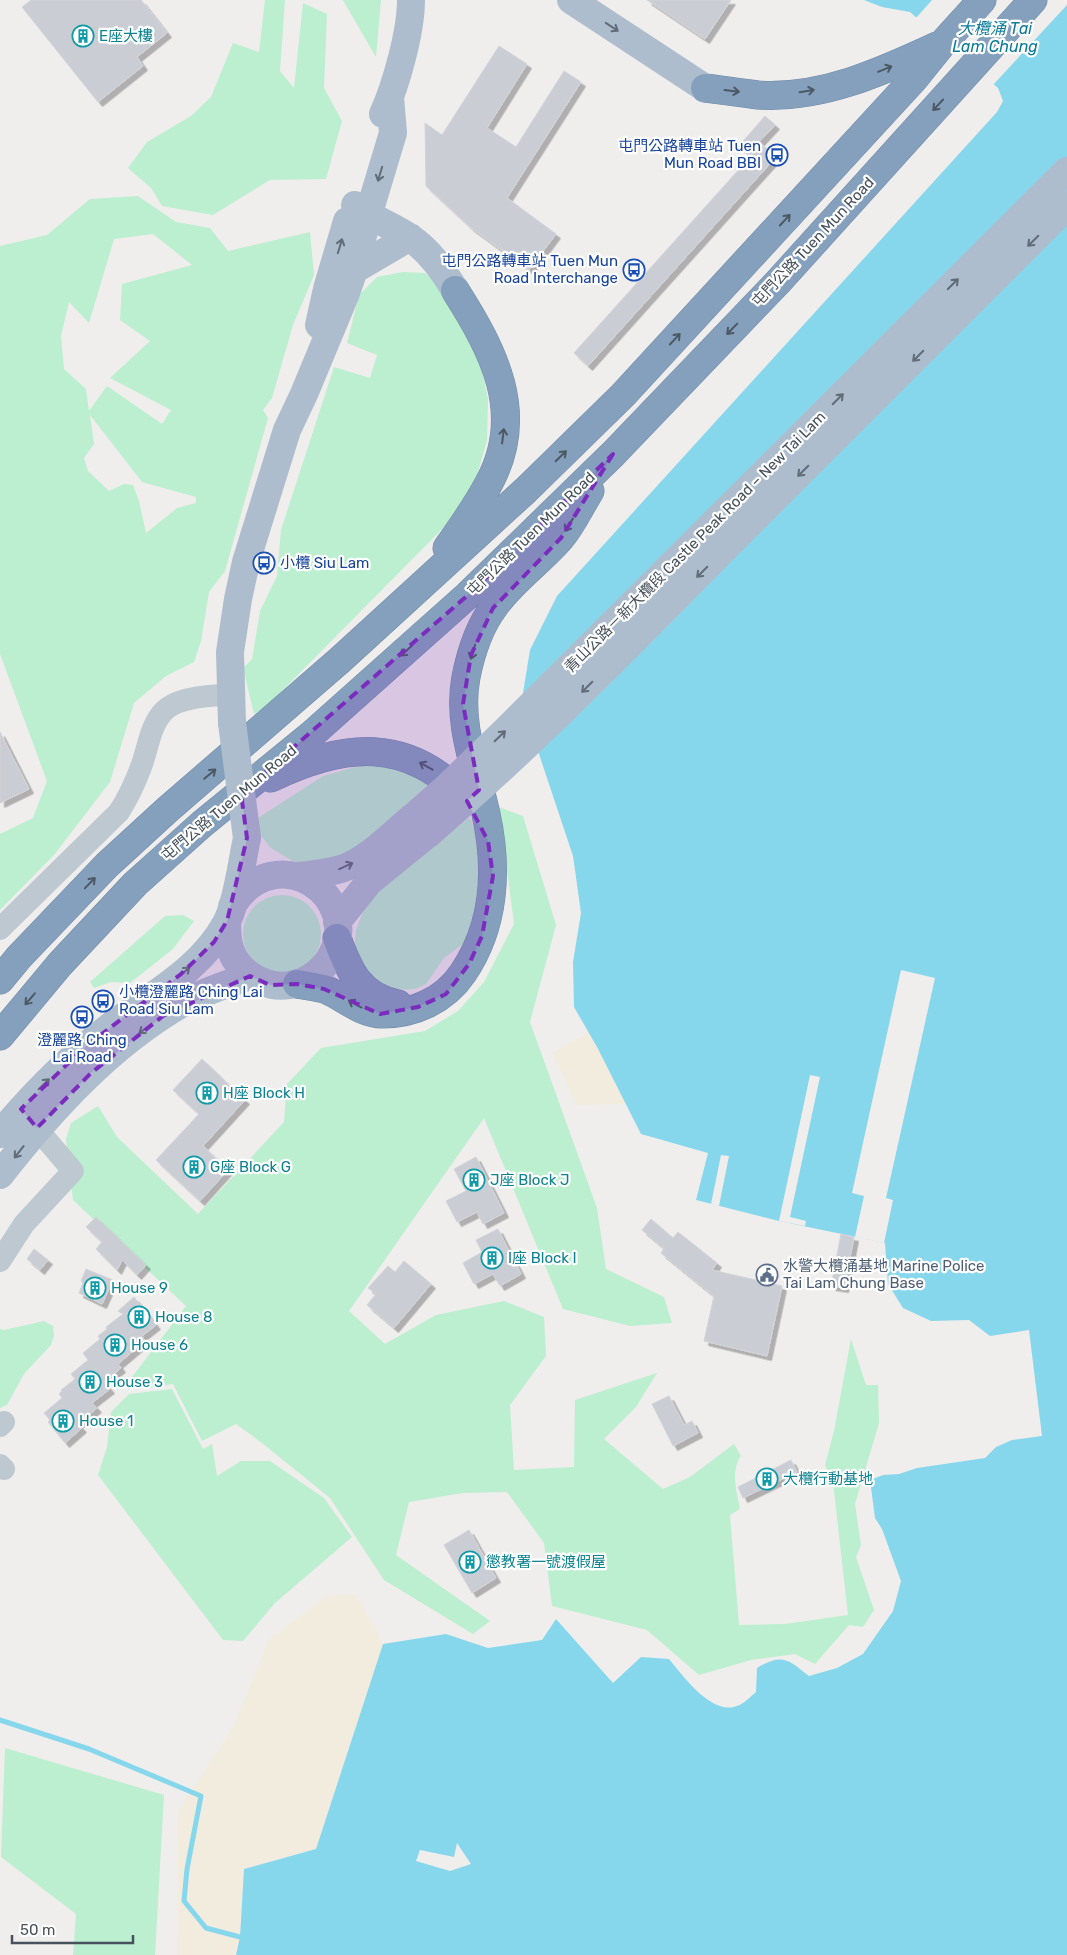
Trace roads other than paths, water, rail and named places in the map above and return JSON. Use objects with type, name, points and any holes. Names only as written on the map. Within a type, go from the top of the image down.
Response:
[{"type":"highway","points":[[0,980],[107,865],[167,810],[340,660],[526,490],[623,395],[914,80],[943,43],[982,0]]},
{"type":"highway","name":"屯門公路 Tuen Mun Road","points":[[0,1036],[54,971],[112,908],[172,850],[332,716],[468,595],[613,454],[778,282],[1033,0]]},
{"type":"highway","points":[[705,88],[759,95],[826,88],[855,81],[943,43]]},
{"type":"highway","points":[[424,582],[457,535],[489,483],[498,462],[503,442],[505,419],[500,376],[480,330],[455,290]]},
{"type":"highway","points":[[298,984],[324,989],[369,1012],[392,1014],[430,1004],[446,994],[461,976],[477,950],[491,905],[492,860],[486,814],[469,751],[465,726],[463,704],[471,655],[478,636],[493,608],[561,538],[613,454]]},
{"type":"highway","points":[[244,791],[316,760],[342,754],[379,752],[412,759],[439,774],[466,800],[481,821],[492,860]]},
{"type":"highway","points":[[337,930],[352,974],[368,991],[378,998],[418,1007]]},
{"type":"main road","points":[[394,0],[406,40]]},
{"type":"main road","points":[[304,394],[327,289],[393,133],[390,97],[406,40],[411,0]]},
{"type":"main road","points":[[406,40],[414,40],[429,0]]},
{"type":"main road","points":[[571,0],[705,88]]},
{"type":"main road","name":"青山公路－新大欖段 Castle Peak Road – New Tai Lam","points":[[337,930],[369,882],[420,826],[447,787],[1067,170]]},
{"type":"main road","name":"青山公路－新大欖段 Castle Peak Road – New Tai Lam","points":[[292,875],[330,871],[350,865],[420,826],[501,771],[1067,206]]},
{"type":"main road","points":[[360,209],[410,237],[443,270],[455,290]]},
{"type":"main road","points":[[247,838],[292,875],[313,884],[325,894],[334,908],[337,930],[333,952],[325,966],[312,977],[298,984],[282,986],[270,984],[250,976],[239,965],[231,951],[227,936],[230,913],[247,838],[232,723],[230,652],[246,562],[287,430],[346,294],[354,270],[360,209]]},
{"type":"main road","points":[[354,270],[410,237]]},
{"type":"main road","points":[[0,1175],[29,1119],[38,1090],[114,1023],[181,974],[214,942],[240,894],[250,884],[275,874],[292,875]]},
{"type":"main road","points":[[0,1134],[29,1119],[91,1073],[116,1051],[184,1002],[250,976]]},
{"type":"street","points":[[0,929],[119,812],[141,767],[154,729],[165,710],[189,699],[230,695]]},
{"type":"street","points":[[0,1261],[24,1224],[73,1171],[29,1119]]},
{"type":"water","name":"大欖涌 Tai Lam Chung","points":[[864,0],[1067,0],[1067,1955],[236,1955],[240,1937],[244,1869],[316,1849],[383,1644],[446,1634],[488,1648],[542,1640],[556,1619],[613,1683],[641,1657],[669,1659],[690,1684],[708,1700],[727,1708],[737,1706],[745,1702],[756,1692],[757,1668],[779,1659],[796,1665],[809,1676],[837,1668],[863,1654],[893,1611],[901,1581],[882,1529],[875,1518],[870,1480],[883,1475],[899,1474],[917,1468],[985,1458],[996,1447],[1012,1440],[1042,1436],[1029,1330],[990,1336],[969,1320],[931,1321],[903,1308],[888,1284],[885,1243],[779,1221],[696,1200],[708,1153],[641,1134],[597,1047],[574,1007],[573,962],[581,913],[573,856],[532,733],[523,693],[530,650],[557,596],[997,112],[1003,101],[998,88],[910,12],[882,7]],"holes":[[[457,1843],[471,1864],[450,1871],[416,1861],[420,1850],[454,1857]]]},
{"type":"waterway","points":[[0,1720],[89,1749],[201,1796],[187,1869],[184,1901],[206,1928],[240,1937]]},
{"type":"place","name":"E座大樓","points":[[83,36]]},
{"type":"place","name":"屯門公路轉車站 Tuen Mun Road BBI","points":[[777,155]]},
{"type":"place","name":"屯門公路轉車站 Tuen Mun Road Interchange","points":[[634,270]]},
{"type":"place","name":"小欖 Siu Lam","points":[[264,563]]},
{"type":"place","name":"小欖澄麗路 Ching Lai Road Siu Lam","points":[[103,1001]]},
{"type":"place","name":"澄麗路 Ching Lai Road","points":[[82,1017]]},
{"type":"place","name":"H座 Block H","points":[[207,1093]]},
{"type":"place","name":"G座 Block G","points":[[194,1167]]},
{"type":"place","name":"J座 Block J","points":[[474,1180]]},
{"type":"place","name":"I座 Block I","points":[[492,1258]]},
{"type":"place","name":"水警大欖涌基地 Marine Police Tai Lam Chung Base","points":[[767,1275]]},
{"type":"place","name":"House 9","points":[[95,1288]]},
{"type":"place","name":"House 8","points":[[139,1317]]},
{"type":"place","name":"House 6","points":[[115,1345]]},
{"type":"place","name":"House 3","points":[[90,1382]]},
{"type":"place","name":"House 1","points":[[63,1421]]},
{"type":"place","name":"大欖行動基地","points":[[767,1479]]},
{"type":"place","name":"懲教署一號渡假屋","points":[[470,1562]]}]
